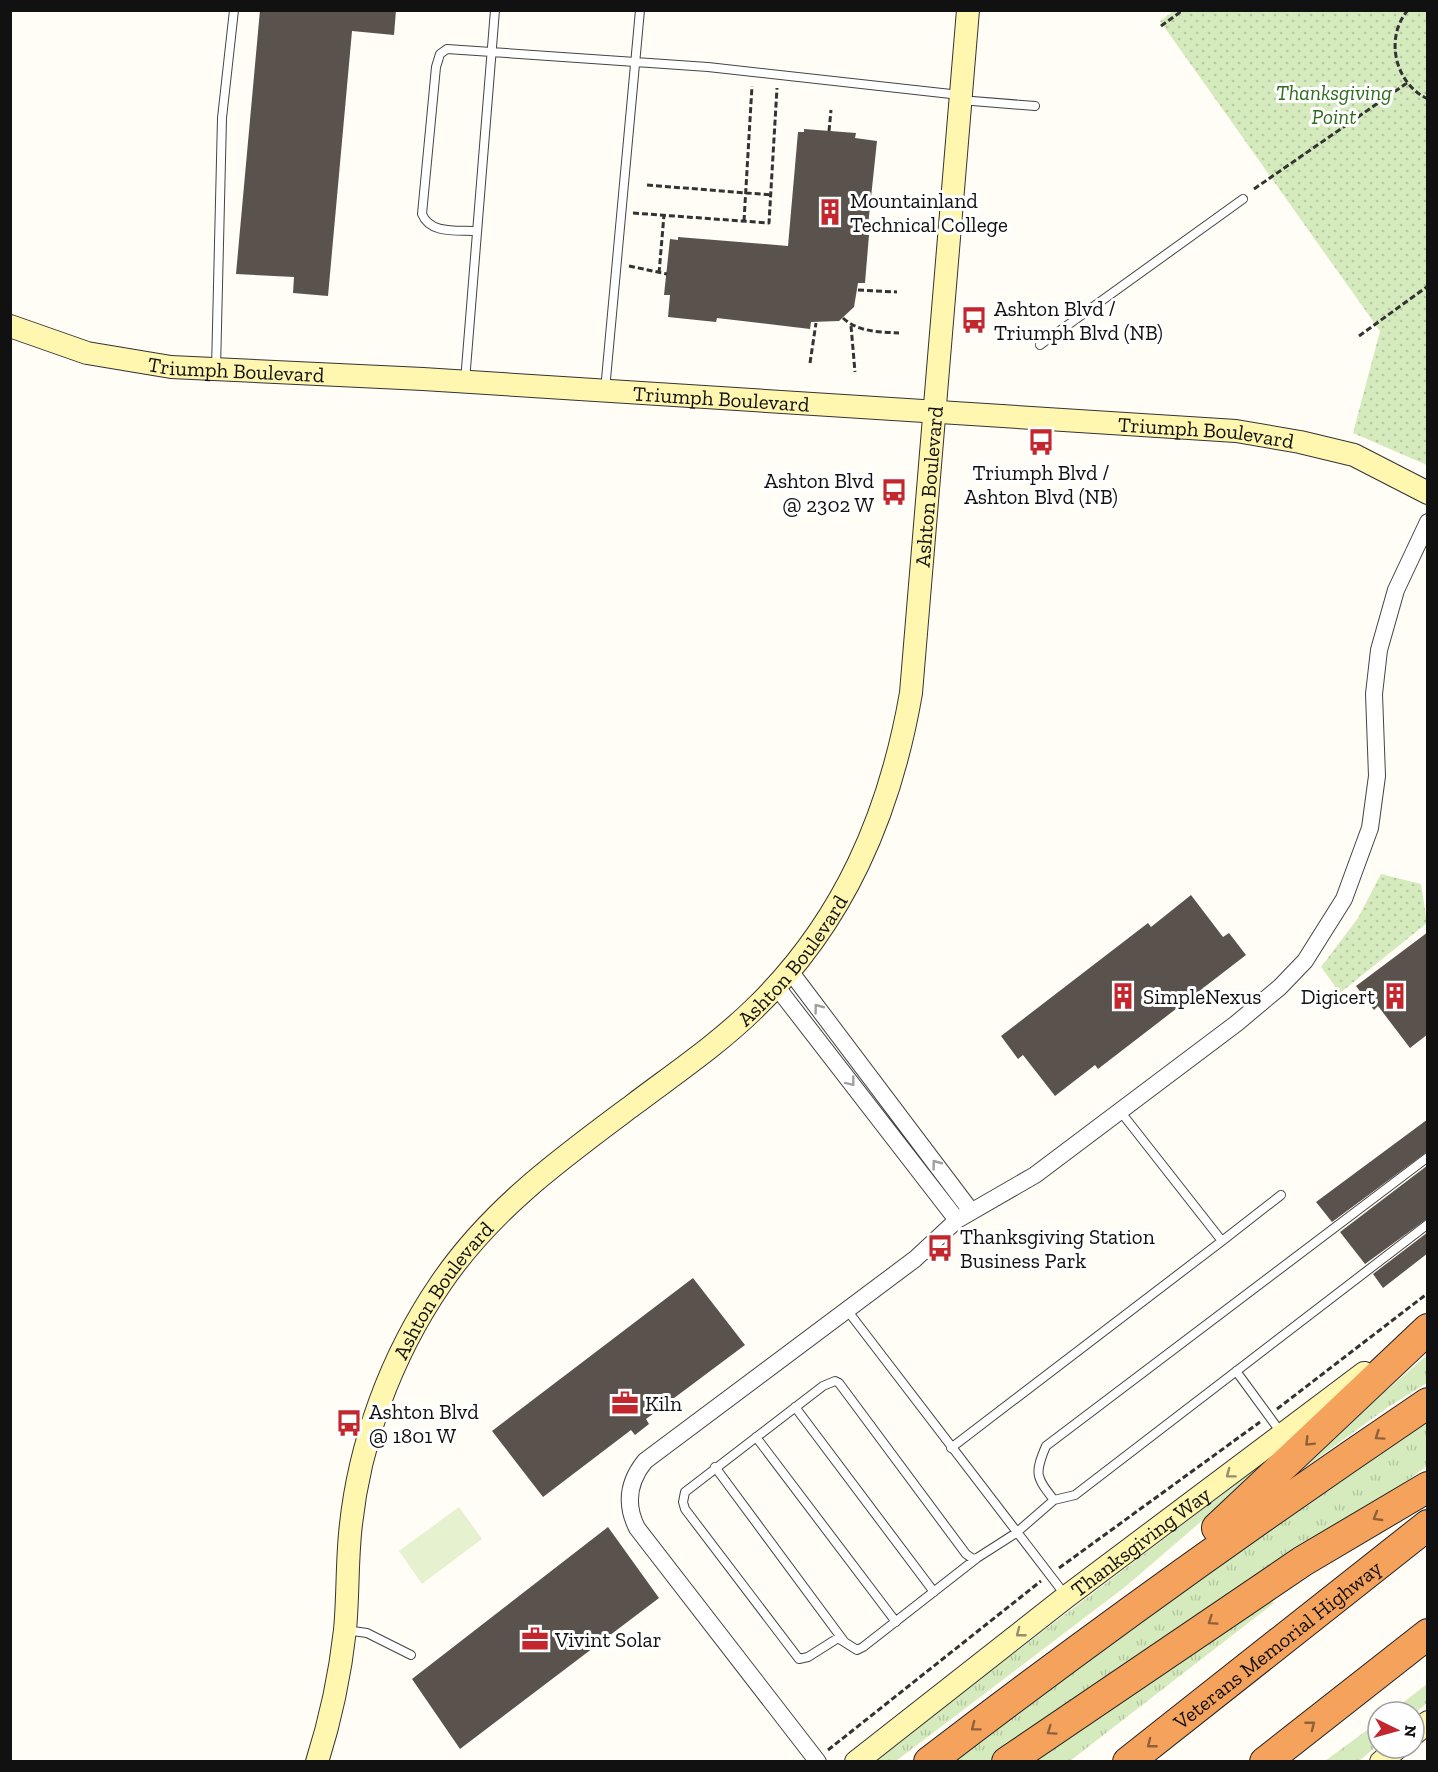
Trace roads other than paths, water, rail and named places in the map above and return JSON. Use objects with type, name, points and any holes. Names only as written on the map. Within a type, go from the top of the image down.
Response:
[{"type":"highway","points":[[1071,1653],[1220,1526],[1428,1327]]},
{"type":"highway","points":[[929,1761],[1071,1653],[1266,1513],[1428,1403]]},
{"type":"highway","points":[[1007,1761],[1303,1561],[1428,1487]]},
{"type":"highway","name":"Veterans Memorial Highway","points":[[1128,1761],[1428,1525]]},
{"type":"highway","points":[[1265,1761],[1428,1634]]},
{"type":"main road","name":"Ashton Boulevard","points":[[317,1761],[337,1685],[345,1630],[350,1532],[359,1475],[372,1426],[390,1378],[415,1326],[441,1283],[475,1238],[503,1208],[575,1147],[711,1047],[783,979],[830,918],[859,866],[894,776],[911,693],[968,10]]},
{"type":"main road","name":"Triumph Boulevard","points":[[10,326],[87,353],[171,367],[465,381],[1246,432],[1354,455],[1428,493]]},
{"type":"main road","name":"Thanksgiving Way","points":[[856,1761],[1066,1597],[1428,1327]]},
{"type":"street","points":[[818,1760],[637,1528],[629,1501],[632,1480],[645,1461],[915,1258],[964,1215],[1035,1175],[1237,1023],[1280,987],[1317,945],[1340,906],[1357,869],[1372,815],[1377,776],[1374,694],[1384,628],[1402,574],[1428,522]]},
{"type":"street","points":[[783,979],[964,1215]]},
{"type":"lane","points":[[216,370],[222,118],[234,10]]},
{"type":"lane","points":[[465,381],[475,231],[495,10]]},
{"type":"lane","points":[[605,391],[640,10]]},
{"type":"lane","points":[[475,231],[434,228],[425,222],[422,214],[436,67],[440,54],[447,49],[635,62],[1035,106]]},
{"type":"lane","points":[[1040,345],[1243,199]]},
{"type":"lane","points":[[1120,1111],[1222,1241]]},
{"type":"lane","points":[[1054,1500],[1039,1480],[1037,1467],[1046,1446],[1428,1157]]},
{"type":"lane","points":[[951,1448],[1281,1195]]},
{"type":"lane","points":[[716,1467],[843,1640],[857,1650],[977,1558],[1016,1533],[1054,1500],[1075,1495],[1428,1224]]},
{"type":"lane","points":[[847,1310],[1066,1597]]},
{"type":"lane","points":[[1236,1371],[1282,1435]]},
{"type":"lane","points":[[843,1640],[834,1639],[808,1658],[799,1659],[685,1509],[683,1502],[685,1492],[823,1386],[835,1381],[839,1383],[966,1554],[973,1559],[977,1558]]},
{"type":"lane","points":[[795,1407],[934,1592]]},
{"type":"lane","points":[[756,1437],[896,1622]]},
{"type":"lane","points":[[345,1630],[367,1633],[411,1655]]},
{"type":"place","name":"Mountainland Technical College","points":[[830,212]]},
{"type":"place","name":"Ashton Blvd / Triumph Blvd (NB)","points":[[974,320]]},
{"type":"place","name":"Triumph Blvd / Ashton Blvd (NB)","points":[[1041,442]]},
{"type":"place","name":"Ashton Blvd @ 2302 W","points":[[894,492]]},
{"type":"place","name":"SimpleNexus","points":[[1123,996]]},
{"type":"place","name":"Digicert","points":[[1395,996]]},
{"type":"place","name":"Thanksgiving Station Business Park","points":[[940,1248]]},
{"type":"place","name":"Kiln","points":[[625,1403]]},
{"type":"place","name":"Ashton Blvd @ 1801 W","points":[[349,1423]]},
{"type":"place","name":"Vivint Solar","points":[[535,1639]]},
{"type":"park label","name":"Thanksgiving Point","points":[[1334,104]]}]
